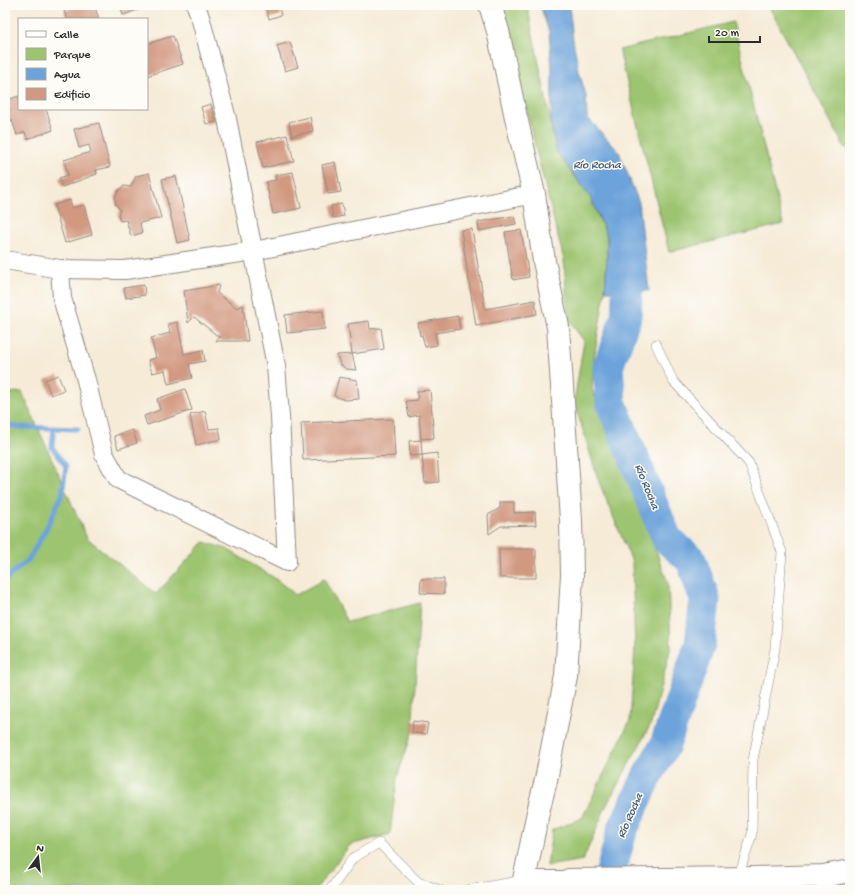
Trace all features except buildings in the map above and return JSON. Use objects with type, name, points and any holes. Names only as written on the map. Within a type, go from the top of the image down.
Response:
[{"type":"street","points":[[60,269],[62,298],[86,380],[104,454],[118,479],[287,562],[276,366],[227,119],[196,5]]},
{"type":"street","points":[[490,5],[498,31],[514,113],[534,194],[544,261],[558,327],[571,520],[572,575],[566,676],[546,780],[522,885],[569,880],[823,876],[850,870]]},
{"type":"street","points":[[5,260],[60,269],[125,270],[254,251],[534,194]]},
{"type":"lane","points":[[656,344],[673,381],[749,463],[782,552],[775,649],[754,760],[752,834],[738,878]]},
{"type":"lane","points":[[330,890],[353,858],[379,843],[418,882],[440,890]]},
{"type":"lane","points":[[467,890],[522,885]]},
{"type":"green space","points":[[503,5],[527,5],[557,152],[590,197],[607,236],[605,291],[594,358],[592,389],[636,497],[668,583],[671,647],[651,724],[606,806],[583,860],[547,866],[552,830],[582,818],[630,721],[635,648],[632,562],[599,482],[574,402],[584,341],[568,319],[564,260],[535,146]]},
{"type":"green space","points":[[768,5],[850,5],[850,147],[845,148]]},
{"type":"green space","points":[[733,22],[783,224],[669,252],[619,50]]},
{"type":"green space","points":[[22,392],[87,538],[156,594],[204,542],[227,549],[273,577],[296,595],[324,579],[347,622],[420,603],[412,733],[397,778],[390,834],[350,845],[315,890],[5,890],[5,393]]},
{"type":"green space","points":[[850,883],[850,890],[777,890]]},
{"type":"water","name":"Río Rocha","points":[[540,5],[569,5],[573,40],[586,96],[587,117],[619,152],[639,203],[649,291],[605,291],[607,236],[590,197],[557,152],[551,126],[552,69],[549,32]]},
{"type":"waterway","name":"Río Rocha","points":[[606,890],[622,831],[647,777],[665,745],[700,644],[705,599],[691,560],[667,539],[611,403],[608,367],[626,317],[628,276],[623,249]]},
{"type":"waterway","points":[[5,424],[18,427],[78,429]]},
{"type":"waterway","points":[[5,580],[29,559],[45,531],[62,495],[66,466],[52,447],[54,428]]}]
